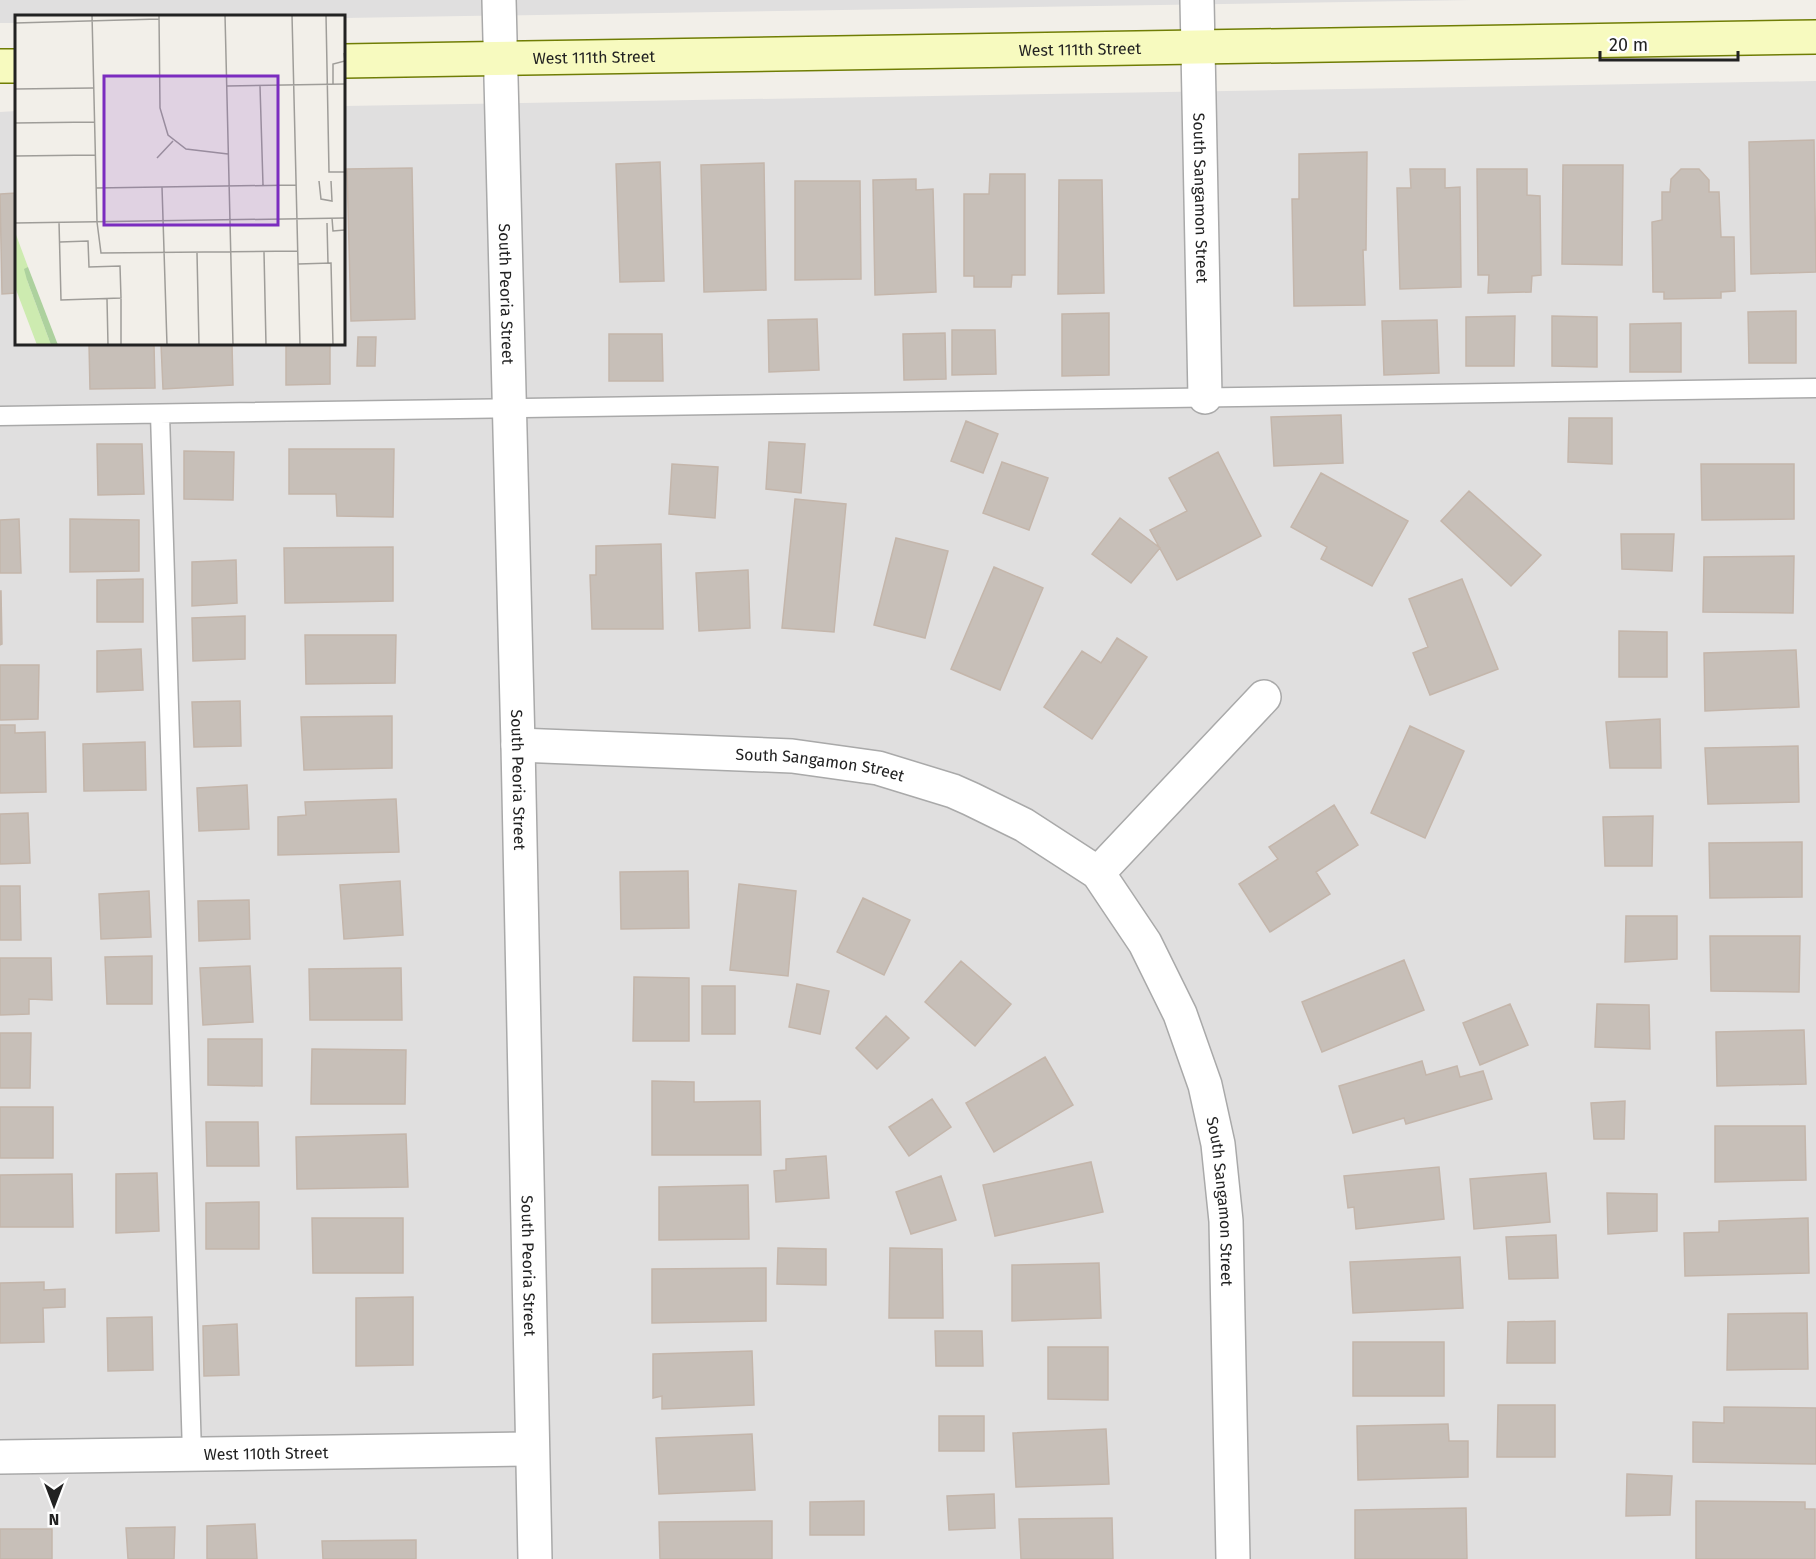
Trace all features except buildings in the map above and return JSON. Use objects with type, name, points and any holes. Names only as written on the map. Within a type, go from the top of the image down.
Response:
[{"type":"main road","name":"West 111th Street","points":[[345,61],[1816,38]]},
{"type":"street","name":"South Peoria Street","points":[[499,0],[535,1559]]},
{"type":"street","name":"South Sangamon Street","points":[[1197,0],[1205,397]]},
{"type":"street","points":[[1098,873],[1264,697]]},
{"type":"street","name":"South Sangamon Street","points":[[518,745],[792,756],[878,768],[954,791],[971,799],[1024,825],[1098,873],[1145,943],[1180,1014],[1205,1084],[1218,1144],[1226,1221],[1233,1559]]},
{"type":"street","name":"West 110th Street","points":[[0,1457],[532,1449]]},
{"type":"lane","points":[[0,416],[1816,388]]},
{"type":"lane","points":[[160,414],[192,1454]]},
{"type":"shaded area","points":[[0,0],[1472,0],[345,18],[345,15],[15,15],[15,23],[0,23]]},
{"type":"shaded area","points":[[1816,81],[1816,1559],[0,1559],[0,112],[15,111],[15,345],[345,345],[345,106]]}]
